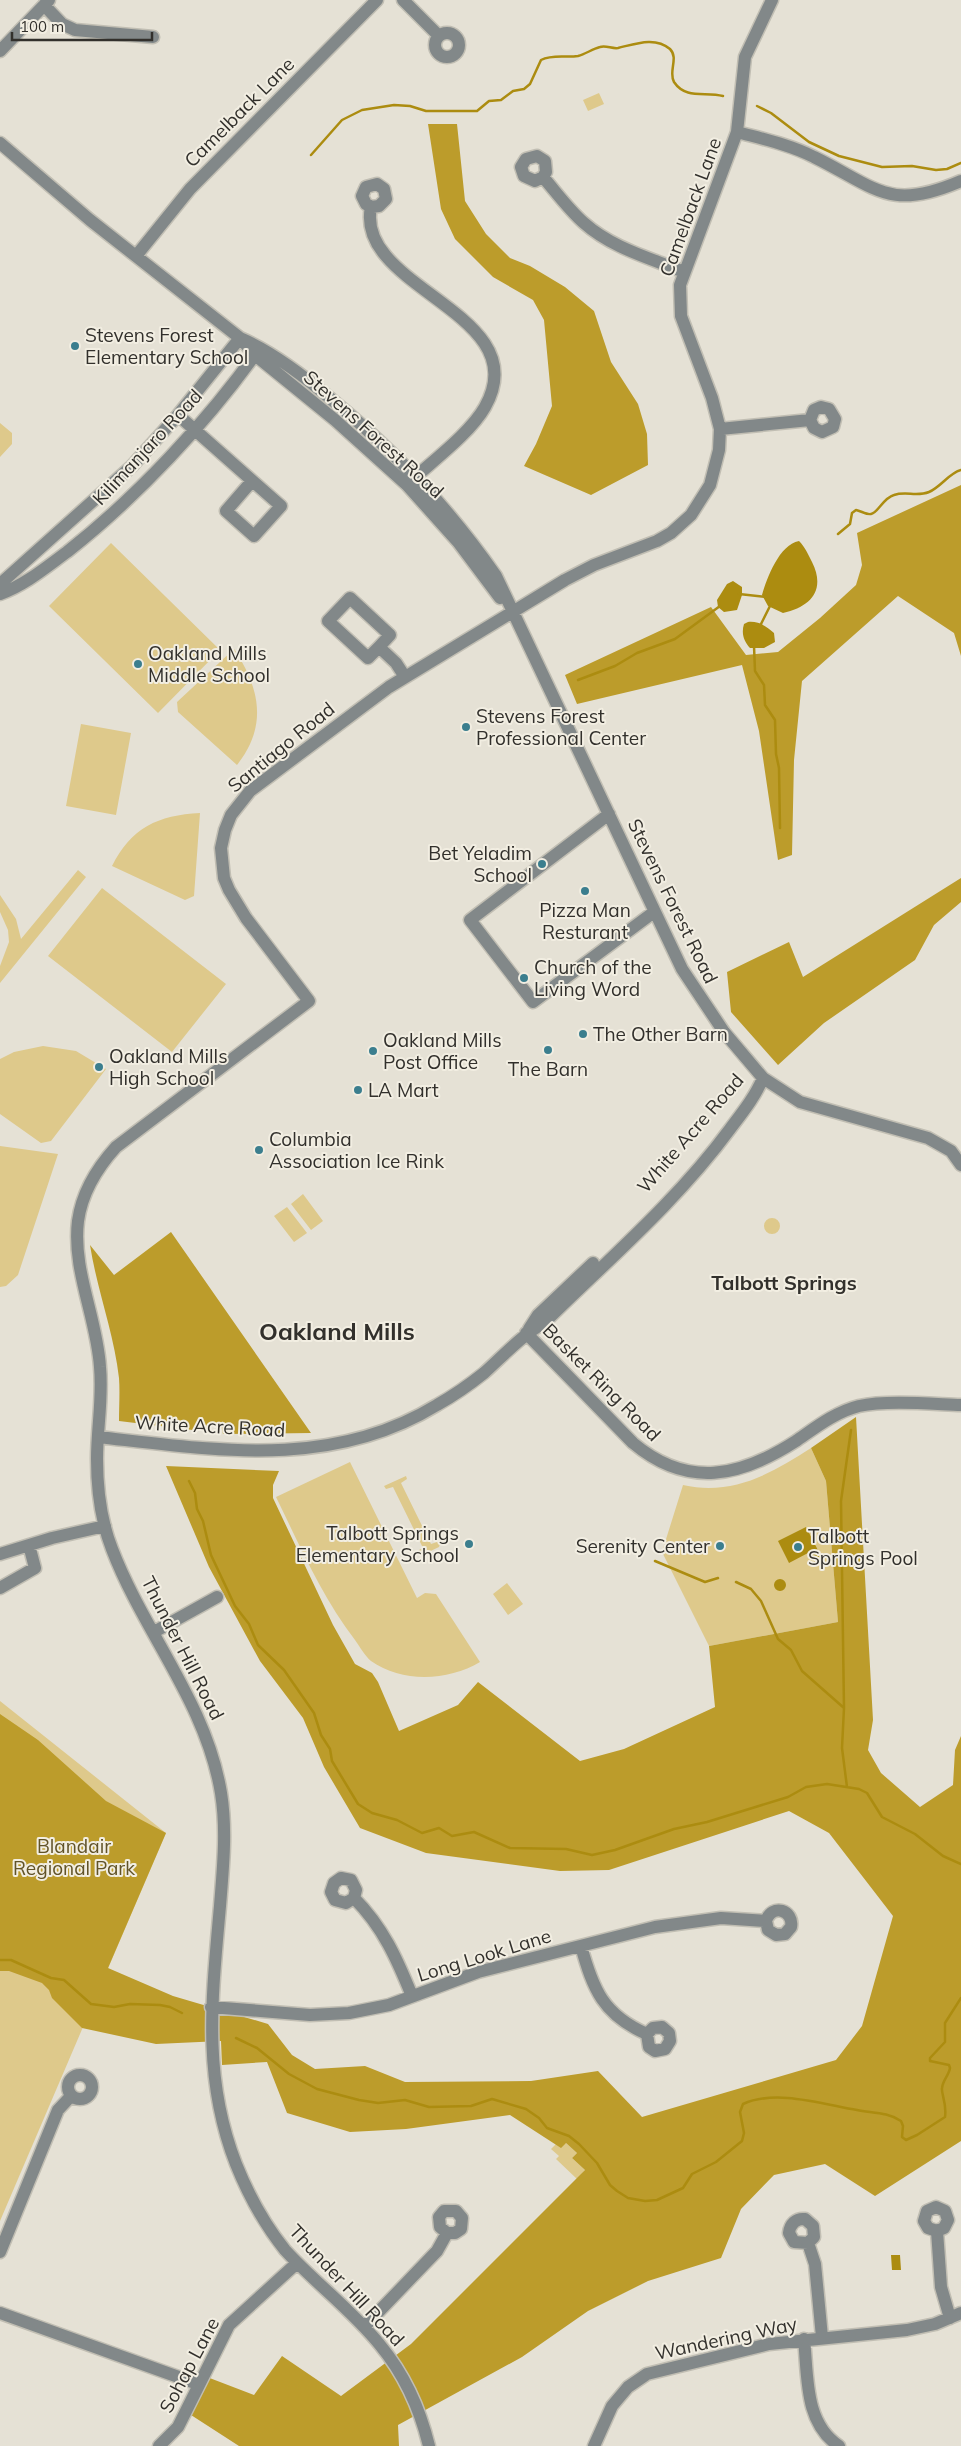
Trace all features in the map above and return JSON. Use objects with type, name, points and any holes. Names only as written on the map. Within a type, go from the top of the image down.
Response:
[{"type":"street","name":"Camelback Lane","points":[[136,256],[201,176],[377,0]]},
{"type":"street","points":[[403,0],[439,36]]},
{"type":"street","name":"Camelback Lane","points":[[512,612],[572,576],[657,541],[681,524],[699,505],[710,485],[716,466],[720,428],[712,398],[681,316],[680,285],[738,132],[745,57],[772,0]]},
{"type":"street","points":[[0,50],[46,3],[62,24],[75,30],[153,37]]},
{"type":"street","points":[[738,132],[804,153],[870,188],[889,194],[922,195],[961,181]]},
{"type":"street","name":"Stevens Forest Road","points":[[0,143],[136,256],[240,338],[324,392],[417,476],[496,576],[654,912],[694,989],[724,1032],[763,1078],[800,1102],[928,1138],[951,1151],[961,1165]]},
{"type":"street","points":[[543,177],[584,223],[608,241],[684,272]]},
{"type":"street","points":[[371,207],[370,224],[389,260],[471,328],[486,345],[493,364],[492,391],[478,418],[407,485]]},
{"type":"street","name":"Kilimanjaro Road","points":[[0,584],[132,466],[178,415],[240,338]]},
{"type":"street","name":"Stevens Forest Road","points":[[258,351],[407,485],[458,542],[512,612]]},
{"type":"street","name":"Kilimanjaro Road","points":[[0,594],[17,588],[83,539],[145,483],[194,429],[258,351]]},
{"type":"street","points":[[178,415],[252,481]]},
{"type":"street","points":[[720,428],[810,420]]},
{"type":"street","points":[[350,598],[390,636],[379,647],[368,658],[328,621],[350,598]]},
{"type":"street","name":"Santiago Road","points":[[309,1001],[246,918],[229,890],[224,878],[222,862],[225,830],[231,815],[250,791],[363,705],[405,677],[512,612]]},
{"type":"street","points":[[379,647],[396,663],[405,677]]},
{"type":"street","points":[[609,814],[470,920],[533,1002],[654,912]]},
{"type":"street","name":"Thunder Hill Road","points":[[309,1001],[116,1147],[93,1177],[80,1210],[76,1240],[79,1265],[91,1310],[100,1365],[98,1485],[106,1526],[118,1563],[189,1695],[204,1728],[217,1771],[222,1796],[224,1847],[211,2007],[213,2078],[230,2147],[259,2210],[282,2246],[380,2344],[406,2383],[419,2413],[429,2446]]},
{"type":"street","name":"White Acre Road","points":[[98,1437],[254,1451],[315,1448],[340,1444],[405,1422],[437,1405],[483,1373],[526,1333],[538,1315],[640,1218],[694,1163],[751,1088],[763,1078]]},
{"type":"street","name":"Basket Ring Road","points":[[526,1333],[633,1444],[650,1457],[678,1469],[699,1474],[733,1471],[756,1464],[830,1418],[859,1406],[961,1404]]},
{"type":"street","points":[[0,1554],[106,1526]]},
{"type":"street","points":[[0,1588],[35,1568],[29,1545]]},
{"type":"street","points":[[154,1632],[217,1597]]},
{"type":"street","points":[[354,1898],[374,1920],[392,1948],[412,1996]]},
{"type":"street","name":"Long Look Lane","points":[[211,2007],[333,2015],[365,2010],[412,1996],[478,1972],[655,1927],[700,1919],[721,1918],[766,1921]]},
{"type":"street","points":[[581,1946],[590,1979],[603,2002],[624,2023],[647,2034]]},
{"type":"street","points":[[0,2252],[58,2110],[71,2096]]},
{"type":"street","points":[[937,2231],[941,2287],[956,2316]]},
{"type":"street","points":[[364,2327],[437,2251],[447,2233]]},
{"type":"street","points":[[808,2243],[815,2264],[822,2337]]},
{"type":"street","name":"Sohap Lane","points":[[162,2445],[178,2427],[229,2325],[297,2263]]},
{"type":"street","points":[[0,2313],[198,2384]]},
{"type":"street","name":"Wandering Way","points":[[594,2446],[612,2406],[628,2387],[647,2374],[741,2350],[804,2339],[907,2330],[935,2324],[956,2316]]},
{"type":"street","points":[[804,2339],[810,2401],[818,2423],[833,2445]]},
{"type":"green space","points":[[599,93],[604,104],[588,111],[583,100]]},
{"type":"green space","points":[[428,124],[457,124],[465,201],[486,234],[510,258],[530,266],[565,287],[594,311],[611,362],[638,404],[647,434],[648,465],[591,495],[524,466],[536,444],[552,406],[544,320],[533,300],[493,277],[455,239],[441,209]]},
{"type":"green space","points":[[0,423],[12,433],[12,444],[0,457]]},
{"type":"green space","points":[[961,485],[961,656],[954,633],[898,596],[802,681],[794,760],[792,855],[778,860],[759,731],[742,665],[577,704],[565,675],[711,607],[746,655],[778,652],[820,618],[856,585],[862,565],[857,533]]},
{"type":"green space","points":[[111,543],[220,650],[158,713],[49,606]]},
{"type":"green space","points":[[234,649],[250,678],[257,707],[257,721],[253,736],[247,750],[237,765],[178,712],[177,702]]},
{"type":"green space","points":[[81,724],[131,733],[116,815],[66,806]]},
{"type":"green space","points":[[200,813],[194,896],[185,900],[112,866],[128,842],[147,826],[171,817]]},
{"type":"green space","points":[[78,870],[86,877],[0,983],[0,966],[9,942],[8,930],[0,912],[0,895],[16,919],[21,939]]},
{"type":"green space","points":[[961,878],[961,902],[934,925],[915,960],[824,1023],[778,1065],[731,1012],[727,972],[789,942],[803,977]]},
{"type":"green space","points":[[102,888],[226,984],[172,1052],[48,956]]},
{"type":"green space","points":[[43,1046],[76,1051],[106,1069],[51,1141],[41,1143],[0,1114],[0,1059],[14,1052]]},
{"type":"green space","points":[[0,1146],[58,1154],[18,1275],[6,1286],[0,1287]]},
{"type":"green space","points":[[303,1194],[323,1221],[311,1230],[291,1204]]},
{"type":"green space","points":[[287,1207],[307,1233],[294,1242],[274,1216]]},
{"type":"green space","points":[[772,1218],[778,1220],[780,1226],[778,1232],[772,1234],[766,1232],[764,1226],[766,1220]]},
{"type":"green space","points":[[171,1232],[311,1433],[223,1434],[221,1425],[211,1424],[201,1431],[119,1421],[117,1361],[90,1245],[114,1275]]},
{"type":"green space","points":[[856,1417],[873,1720],[868,1750],[881,1773],[920,1807],[953,1785],[955,1750],[961,1736],[961,2141],[875,2196],[825,2164],[774,2175],[741,2209],[721,2258],[648,2281],[588,2311],[522,2357],[398,2425],[399,2446],[239,2446],[191,2415],[207,2377],[254,2395],[282,2356],[341,2396],[411,2344],[585,2170],[572,2158],[577,2153],[566,2143],[561,2148],[510,2115],[406,2129],[350,2132],[287,2113],[267,2062],[222,2065],[221,2041],[156,2044],[82,2028],[52,1998],[49,1990],[42,1983],[9,1971],[0,1971],[0,1714],[38,1740],[106,1801],[166,1833],[108,1968],[173,1996],[268,2024],[292,2055],[315,2069],[365,2066],[405,2082],[531,2081],[598,2071],[642,2117],[836,2060],[862,2026],[893,1916],[829,1833],[789,1811],[609,1870],[560,1871],[426,1853],[360,1828],[324,1767],[303,1718],[260,1661],[209,1567],[166,1466],[279,1471],[273,1485],[273,1498],[333,1625],[355,1664],[372,1673],[378,1682],[399,1731],[458,1705],[478,1682],[580,1761],[624,1749],[715,1707],[709,1646],[838,1622],[826,1481],[811,1448]]},
{"type":"green space","points":[[811,1448],[826,1481],[838,1622],[709,1646],[662,1552],[683,1485],[718,1488],[734,1485],[766,1474]]},
{"type":"green space","points":[[350,1462],[417,1598],[425,1593],[436,1594],[480,1662],[454,1673],[440,1676],[425,1677],[397,1673],[371,1661],[343,1624],[312,1571],[276,1497]]},
{"type":"green space","points":[[406,1476],[407,1479],[401,1483],[431,1544],[437,1542],[440,1544],[439,1547],[420,1556],[417,1551],[423,1548],[393,1487],[386,1489],[384,1486]]},
{"type":"green space","points":[[507,1583],[523,1604],[508,1615],[493,1594]]},
{"type":"green space","name":"Blandair Regional Park","points":[[0,1701],[166,1833],[0,2221]]},
{"type":"green space","points":[[566,2143],[577,2153],[572,2158],[585,2170],[577,2179],[556,2159],[559,2156],[551,2149],[556,2144]]},
{"type":"shaded area","points":[[799,541],[808,553],[816,572],[816,589],[808,602],[783,613],[768,606],[762,595],[771,571],[780,555],[785,549]]},
{"type":"shaded area","points":[[733,581],[742,587],[742,595],[737,610],[724,612],[718,607],[717,600],[727,584]]},
{"type":"shaded area","points":[[748,622],[759,623],[768,628],[774,633],[775,642],[764,648],[750,648],[743,634],[744,624]]},
{"type":"shaded area","name":"Talbott Springs Pool","points":[[806,1527],[823,1560],[816,1564],[808,1553],[789,1563],[778,1541]]},
{"type":"shaded area","points":[[778,1579],[782,1579],[786,1585],[782,1591],[778,1591],[774,1587],[774,1583]]},
{"type":"shaded area","points":[[891,2255],[900,2255],[901,2270],[892,2270]]},
{"type":"waterway","points":[[311,155],[342,120],[362,110],[394,105],[410,106],[426,111],[477,111],[489,101],[501,100],[513,91],[524,89],[530,84],[541,60],[550,57],[578,56],[602,47],[618,48],[645,42],[664,45],[673,53],[672,78],[679,88],[690,93],[723,96]]},
{"type":"waterway","points":[[757,106],[771,113],[809,142],[839,156],[882,167],[912,166],[936,170],[947,169],[961,163]]},
{"type":"waterway","points":[[838,534],[850,524],[852,513],[856,510],[868,514],[874,513],[887,499],[894,495],[929,492],[961,470]]},
{"type":"waterway","points":[[739,594],[766,597]]},
{"type":"waterway","points":[[760,626],[771,604]]},
{"type":"waterway","points":[[578,680],[615,666],[637,653],[675,639],[720,606]]},
{"type":"waterway","points":[[754,646],[755,671],[764,685],[765,705],[775,720],[776,754],[779,768],[780,828]]},
{"type":"waterway","points":[[847,1787],[842,1748],[844,1708],[841,1501],[851,1430]]},
{"type":"waterway","points":[[189,1481],[195,1493],[197,1509],[203,1521],[211,1555],[235,1606],[249,1624],[258,1645],[284,1670],[314,1713],[321,1735],[330,1749],[332,1761],[358,1804],[372,1813],[397,1820],[422,1833],[439,1828],[452,1836],[474,1832],[510,1848],[566,1849],[592,1855],[615,1850],[674,1829],[707,1822],[788,1797],[806,1787],[827,1784],[859,1789],[867,1793],[882,1817],[915,1834],[943,1856],[961,1864]]},
{"type":"waterway","points":[[655,1561],[705,1582],[718,1578]]},
{"type":"waterway","points":[[736,1582],[751,1589],[761,1601],[778,1639],[791,1650],[802,1671],[844,1708]]},
{"type":"waterway","points":[[0,1960],[11,1960],[51,1978],[64,1980],[91,2004],[114,2007],[130,2004],[160,2005],[170,2007],[182,2013]]},
{"type":"waterway","points":[[236,2038],[257,2048],[289,2074],[317,2089],[359,2100],[378,2103],[405,2100],[429,2107],[471,2106],[492,2099],[526,2109],[539,2118],[547,2128],[569,2136],[579,2144],[597,2163],[610,2185],[617,2191],[628,2198],[645,2201],[657,2200],[683,2188],[692,2174],[716,2162],[742,2141],[744,2133],[740,2112],[743,2104],[756,2100],[770,2098],[799,2099],[885,2114],[901,2121],[903,2126],[902,2137],[906,2140],[917,2135],[945,2117],[942,2088],[950,2068],[949,2065],[930,2061],[930,2058],[945,2042],[945,2023],[961,1998]]},
{"type":"place","name":"Stevens Forest Elementary School","points":[[75,346]]},
{"type":"place","name":"Oakland Mills Middle School","points":[[138,664]]},
{"type":"place","name":"Stevens Forest Professional Center","points":[[466,727]]},
{"type":"place","name":"Bet Yeladim School","points":[[542,864]]},
{"type":"place","name":"Pizza Man Resturant","points":[[585,891]]},
{"type":"place","name":"Church of the Living Word","points":[[524,978]]},
{"type":"place","name":"The Other Barn","points":[[583,1034]]},
{"type":"place","name":"The Barn","points":[[548,1050]]},
{"type":"place","name":"Oakland Mills Post Office","points":[[373,1051]]},
{"type":"place","name":"Oakland Mills High School","points":[[99,1067]]},
{"type":"place","name":"LA Mart","points":[[358,1090]]},
{"type":"place","name":"Columbia Association Ice Rink","points":[[259,1150]]},
{"type":"place","name":"Talbott Springs Elementary School","points":[[469,1544]]},
{"type":"place","name":"Serenity Center","points":[[720,1546]]},
{"type":"place","name":"Talbott Springs Pool","points":[[798,1547]]},
{"type":"district","name":"Talbott Springs","points":[[784,1282]]},
{"type":"district","name":"Oakland Mills","points":[[337,1331]]}]
